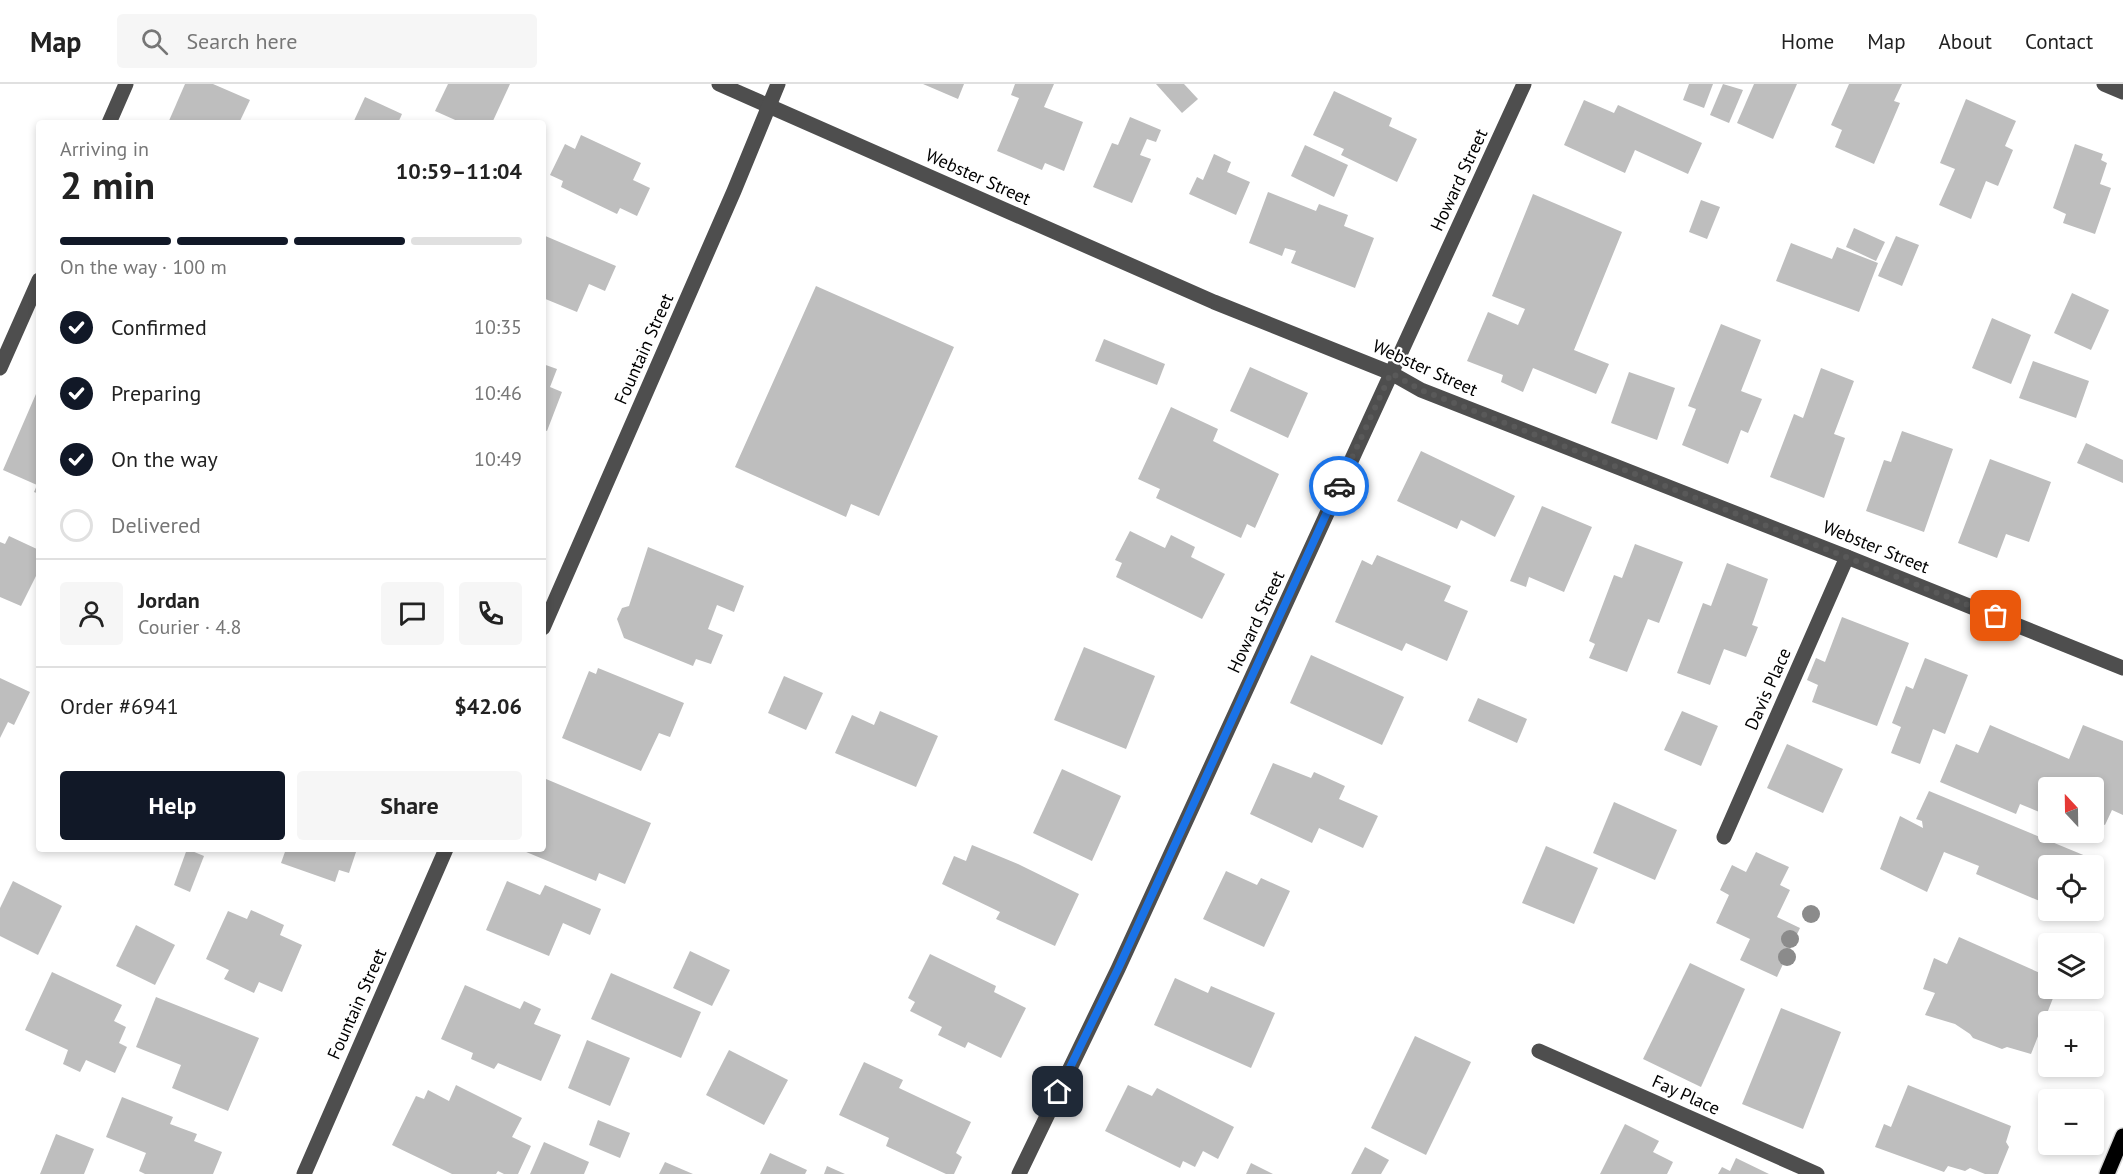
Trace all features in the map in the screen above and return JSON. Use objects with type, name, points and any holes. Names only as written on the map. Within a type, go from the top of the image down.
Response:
[{"type":"main road","points":[[2107,1174],[2123,1136]]},
{"type":"street","points":[[109,120],[126,84]]},
{"type":"street","name":"Webster Street","points":[[719,84],[1214,302],[1391,373],[1421,390],[1847,556],[2123,668]]},
{"type":"street","name":"Fountain Street","points":[[546,621],[730,201],[778,84]]},
{"type":"street","name":"Howard Street","points":[[1019,1174],[1118,969],[1524,84]]},
{"type":"street","points":[[2104,84],[2123,92]]},
{"type":"street","points":[[0,368],[36,287]]},
{"type":"street","name":"Davis Place","points":[[1724,837],[1847,556]]},
{"type":"street","name":"Fountain Street","points":[[304,1174],[445,852]]},
{"type":"street","name":"Fay Place","points":[[1539,1051],[1817,1174]]},
{"type":"building","points":[[185,84],[213,84],[250,100],[240,120],[169,120]]},
{"type":"building","points":[[448,84],[510,84],[493,120],[455,120],[435,111]]},
{"type":"building","points":[[923,84],[964,84],[958,99]]},
{"type":"building","points":[[1015,84],[1054,84],[1044,107],[1083,122],[1064,171],[1045,163],[1042,170],[997,151],[1019,98],[1011,95]]},
{"type":"building","points":[[1156,84],[1184,84],[1198,99],[1182,113]]},
{"type":"building","points":[[1689,84],[1713,84],[1704,108],[1683,100]]},
{"type":"building","points":[[1723,84],[1743,90],[1729,123],[1710,115]]},
{"type":"building","points":[[1754,84],[1797,84],[1773,139],[1737,123]]},
{"type":"building","points":[[1849,84],[1902,84],[1894,101],[1900,103],[1874,164],[1835,147],[1842,130],[1831,125]]},
{"type":"building","points":[[1334,91],[1392,118],[1389,126],[1417,139],[1397,182],[1341,155],[1344,149],[1313,135]]},
{"type":"building","points":[[365,97],[402,114],[399,120],[354,120]]},
{"type":"building","points":[[1966,99],[2016,121],[2005,146],[2013,150],[1998,186],[1986,181],[1971,219],[1939,205],[1955,169],[1940,163]]},
{"type":"building","points":[[1584,100],[1614,113],[1618,105],[1702,143],[1688,174],[1635,150],[1625,173],[1564,145]]},
{"type":"building","points":[[1130,117],[1161,130],[1156,142],[1147,139],[1140,155],[1151,159],[1132,203],[1093,187],[1112,143],[1118,145]]},
{"type":"building","points":[[581,135],[641,163],[633,180],[650,188],[637,216],[620,208],[617,214],[561,187],[563,181],[550,175],[565,144],[575,149]]},
{"type":"building","points":[[2075,144],[2103,154],[2101,160],[2107,163],[2100,184],[2111,188],[2095,234],[2063,223],[2066,214],[2053,208]]},
{"type":"building","points":[[1305,145],[1348,165],[1334,197],[1291,176]]},
{"type":"building","points":[[1214,154],[1231,162],[1227,172],[1250,182],[1236,215],[1189,194],[1197,177],[1203,180]]},
{"type":"building","points":[[1268,192],[1316,211],[1319,204],[1348,215],[1344,226],[1374,238],[1355,288],[1291,263],[1296,251],[1285,248],[1282,256],[1249,243]]},
{"type":"building","points":[[1533,194],[1622,232],[1574,350],[1609,364],[1596,394],[1533,368],[1523,392],[1501,382],[1503,375],[1467,361],[1488,312],[1518,325],[1525,309],[1492,296]]},
{"type":"building","points":[[1701,200],[1720,207],[1707,239],[1689,232]]},
{"type":"building","points":[[1854,228],[1885,242],[1876,261],[1846,247]]},
{"type":"building","points":[[546,236],[616,266],[605,291],[589,284],[577,312],[546,299]]},
{"type":"building","points":[[1896,236],[1919,245],[1902,286],[1878,276]]},
{"type":"building","points":[[1791,243],[1832,259],[1837,247],[1878,263],[1859,312],[1776,281]]},
{"type":"building","points":[[816,286],[954,347],[879,516],[851,504],[846,517],[735,467]]},
{"type":"building","points":[[2072,293],[2109,310],[2091,350],[2054,333]]},
{"type":"building","points":[[1992,318],[2031,335],[2011,384],[1972,368]]},
{"type":"building","points":[[1721,324],[1761,340],[1741,391],[1762,399],[1748,433],[1741,430],[1728,464],[1682,445],[1696,409],[1688,406]]},
{"type":"building","points":[[1104,339],[1165,364],[1157,385],[1095,361]]},
{"type":"building","points":[[2033,361],[2089,381],[2076,418],[2019,398]]},
{"type":"building","points":[[546,365],[557,369],[550,387],[562,392],[547,431]]},
{"type":"building","points":[[1250,367],[1308,393],[1288,438],[1230,411]]},
{"type":"building","points":[[1821,368],[1854,381],[1834,434],[1845,438],[1824,498],[1770,477],[1794,414],[1803,418]]},
{"type":"building","points":[[1629,372],[1675,388],[1657,440],[1611,423]]},
{"type":"building","points":[[36,394],[36,485],[3,470]]},
{"type":"building","points":[[1171,407],[1218,429],[1213,441],[1279,474],[1255,528],[1247,524],[1241,538],[1156,498],[1160,489],[1138,479]]},
{"type":"building","points":[[1902,431],[1953,449],[1924,532],[1866,511],[1884,460],[1891,462]]},
{"type":"building","points":[[2086,443],[2123,460],[2123,483],[2077,463]]},
{"type":"building","points":[[1421,451],[1515,496],[1495,537],[1461,520],[1457,529],[1397,501]]},
{"type":"building","points":[[1990,459],[2051,482],[2029,542],[2006,534],[1997,558],[1958,543]]},
{"type":"building","points":[[1542,506],[1592,527],[1564,592],[1529,577],[1526,587],[1510,581]]},
{"type":"building","points":[[1130,531],[1165,548],[1171,535],[1195,547],[1191,557],[1225,574],[1202,619],[1116,577],[1122,563],[1115,560]]},
{"type":"building","points":[[9,536],[36,549],[36,576],[21,606],[0,597],[0,542],[5,544]]},
{"type":"building","points":[[1635,544],[1683,562],[1659,623],[1648,619],[1627,672],[1589,658],[1595,644],[1589,641],[1614,575],[1622,578]]},
{"type":"building","points":[[648,547],[744,586],[734,612],[717,605],[708,629],[723,635],[711,664],[696,659],[693,666],[624,638],[617,619],[622,608],[629,606]]},
{"type":"building","points":[[1377,555],[1451,586],[1444,601],[1468,611],[1447,661],[1406,643],[1402,651],[1335,622],[1362,560],[1372,565]]},
{"type":"building","points":[[1727,563],[1768,579],[1752,625],[1758,627],[1746,657],[1724,649],[1710,685],[1677,673],[1703,603],[1711,606]]},
{"type":"building","points":[[1842,617],[1909,643],[1877,726],[1812,702],[1818,685],[1807,680],[1816,658],[1825,662]]},
{"type":"building","points":[[1084,647],[1155,676],[1126,749],[1054,720]]},
{"type":"building","points":[[1311,655],[1404,697],[1382,745],[1290,703]]},
{"type":"building","points":[[1925,658],[1968,675],[1945,734],[1933,729],[1920,764],[1891,753],[1901,727],[1892,723],[1906,686],[1913,689]]},
{"type":"building","points":[[598,668],[684,703],[670,737],[659,733],[641,771],[562,738],[589,671],[596,674]]},
{"type":"building","points":[[784,676],[823,693],[806,730],[768,713]]},
{"type":"building","points":[[0,678],[30,692],[14,725],[8,722],[0,738]]},
{"type":"building","points":[[1478,698],[1527,719],[1517,743],[1468,721]]},
{"type":"building","points":[[880,711],[938,736],[916,787],[835,753],[852,715],[874,725]]},
{"type":"building","points":[[1682,711],[1718,726],[1701,766],[1664,750]]},
{"type":"building","points":[[1990,725],[2069,759],[2083,725],[2123,741],[2123,815],[2112,810],[2104,825],[2104,777],[2038,777],[2038,811],[2020,804],[2016,814],[1940,782],[1956,744],[1978,753]]},
{"type":"building","points":[[1787,744],[1843,769],[1823,813],[1767,788]]},
{"type":"building","points":[[1273,763],[1311,778],[1314,772],[1345,786],[1339,799],[1378,816],[1363,848],[1319,828],[1312,843],[1250,814]]},
{"type":"building","points":[[1062,769],[1121,796],[1092,861],[1033,833]]},
{"type":"building","points":[[546,779],[651,823],[625,884],[599,873],[596,881],[526,852],[546,852]]},
{"type":"building","points":[[1929,791],[2038,836],[2038,843],[2054,843],[2083,855],[2038,855],[2038,900],[1976,874],[1979,866],[1944,852],[1927,892],[1880,869],[1900,816],[1923,828],[1922,821],[1916,819]]},
{"type":"building","points":[[1614,802],[1677,830],[1655,880],[1593,853]]},
{"type":"building","points":[[972,845],[1018,864],[1079,894],[1055,946],[996,919],[1000,912],[942,884],[954,856],[966,861]]},
{"type":"building","points":[[1546,846],[1598,868],[1574,924],[1522,903]]},
{"type":"building","points":[[186,852],[194,852],[204,856],[190,892],[174,885]]},
{"type":"building","points":[[285,852],[356,852],[349,873],[339,870],[335,882],[281,863]]},
{"type":"building","points":[[1756,852],[1789,867],[1780,885],[1790,890],[1777,917],[1800,928],[1777,977],[1740,960],[1750,939],[1716,923],[1729,895],[1720,890],[1732,865],[1746,872]]},
{"type":"building","points":[[1226,871],[1257,885],[1261,878],[1290,891],[1264,947],[1203,919]]},
{"type":"building","points":[[13,881],[62,906],[38,955],[0,936],[0,908]]},
{"type":"building","points":[[507,881],[540,895],[545,885],[601,909],[590,935],[563,923],[549,956],[486,930]]},
{"type":"building","points":[[251,910],[284,925],[280,935],[302,945],[282,992],[259,982],[254,993],[224,979],[229,970],[206,959],[228,911],[247,919]]},
{"type":"building","points":[[136,925],[175,945],[155,985],[116,966]]},
{"type":"building","points":[[1959,937],[2038,972],[2038,999],[2053,999],[2048,1011],[2038,1011],[2038,1036],[2031,1054],[2007,1047],[2002,1049],[1973,1038],[1955,1024],[1925,1015],[1935,993],[1923,989],[1934,958],[1947,964]]},
{"type":"building","points":[[690,951],[730,970],[712,1006],[673,988]]},
{"type":"building","points":[[930,954],[996,986],[994,992],[1026,1008],[1001,1058],[968,1042],[965,1048],[938,1035],[942,1027],[910,1011],[915,1002],[908,998]]},
{"type":"building","points":[[1690,963],[1745,989],[1701,1087],[1643,1059]]},
{"type":"building","points":[[52,972],[122,1005],[114,1021],[126,1027],[119,1043],[127,1047],[115,1073],[86,1060],[80,1072],[63,1064],[68,1050],[25,1030]]},
{"type":"building","points":[[611,973],[701,1012],[681,1058],[591,1019]]},
{"type":"building","points":[[1175,978],[1208,993],[1211,986],[1275,1013],[1251,1068],[1154,1025]]},
{"type":"building","points":[[465,985],[520,1009],[524,1001],[541,1009],[534,1024],[561,1035],[541,1081],[498,1063],[494,1069],[471,1059],[473,1053],[441,1039]]},
{"type":"building","points":[[156,997],[259,1038],[228,1111],[172,1088],[181,1065],[136,1047]]},
{"type":"building","points":[[1781,1008],[1841,1032],[1803,1129],[1742,1104]]},
{"type":"building","points":[[1415,1036],[1471,1062],[1426,1155],[1371,1128]]},
{"type":"building","points":[[587,1040],[630,1058],[610,1106],[568,1088]]},
{"type":"building","points":[[729,1050],[788,1080],[764,1125],[706,1095]]},
{"type":"building","points":[[864,1062],[903,1080],[899,1088],[971,1122],[956,1153],[962,1157],[954,1174],[946,1174],[886,1146],[889,1138],[839,1115]]},
{"type":"building","points":[[456,1085],[522,1118],[512,1137],[531,1146],[518,1174],[504,1174],[498,1171],[496,1174],[452,1174],[392,1145],[416,1096],[424,1099],[428,1090],[449,1101]]},
{"type":"building","points":[[1128,1085],[1152,1096],[1157,1088],[1234,1127],[1218,1159],[1203,1151],[1195,1167],[1183,1161],[1180,1168],[1105,1131]]},
{"type":"building","points":[[1908,1085],[2011,1126],[2006,1142],[2009,1147],[1998,1174],[1985,1174],[1970,1168],[1965,1171],[1948,1166],[1944,1172],[1875,1147],[1884,1124],[1891,1127]]},
{"type":"building","points":[[122,1097],[173,1117],[170,1124],[197,1134],[194,1141],[222,1152],[213,1174],[145,1174],[139,1171],[146,1153],[106,1137]]},
{"type":"building","points":[[598,1120],[630,1133],[620,1158],[589,1145]]},
{"type":"building","points":[[1625,1124],[1659,1141],[1653,1152],[1673,1162],[1667,1174],[1600,1174]]},
{"type":"building","points":[[56,1134],[94,1149],[84,1174],[40,1174]]},
{"type":"building","points":[[544,1142],[589,1162],[584,1174],[530,1174]]},
{"type":"building","points":[[1365,1147],[1389,1160],[1381,1174],[1351,1174]]},
{"type":"building","points":[[770,1153],[807,1170],[805,1174],[760,1174]]},
{"type":"building","points":[[1736,1158],[1769,1174],[1718,1174],[1722,1167],[1730,1171]]},
{"type":"building","points":[[665,1162],[693,1174],[659,1174]]},
{"type":"building","points":[[1251,1163],[1273,1174],[1246,1174]]},
{"type":"building","points":[[827,1166],[845,1174],[824,1174]]},
{"type":"way so far","points":[[1339,486],[1391,373],[1421,390],[1996,616]]},
{"type":"route","points":[[1058,1092],[1118,969],[1339,486]]}]
